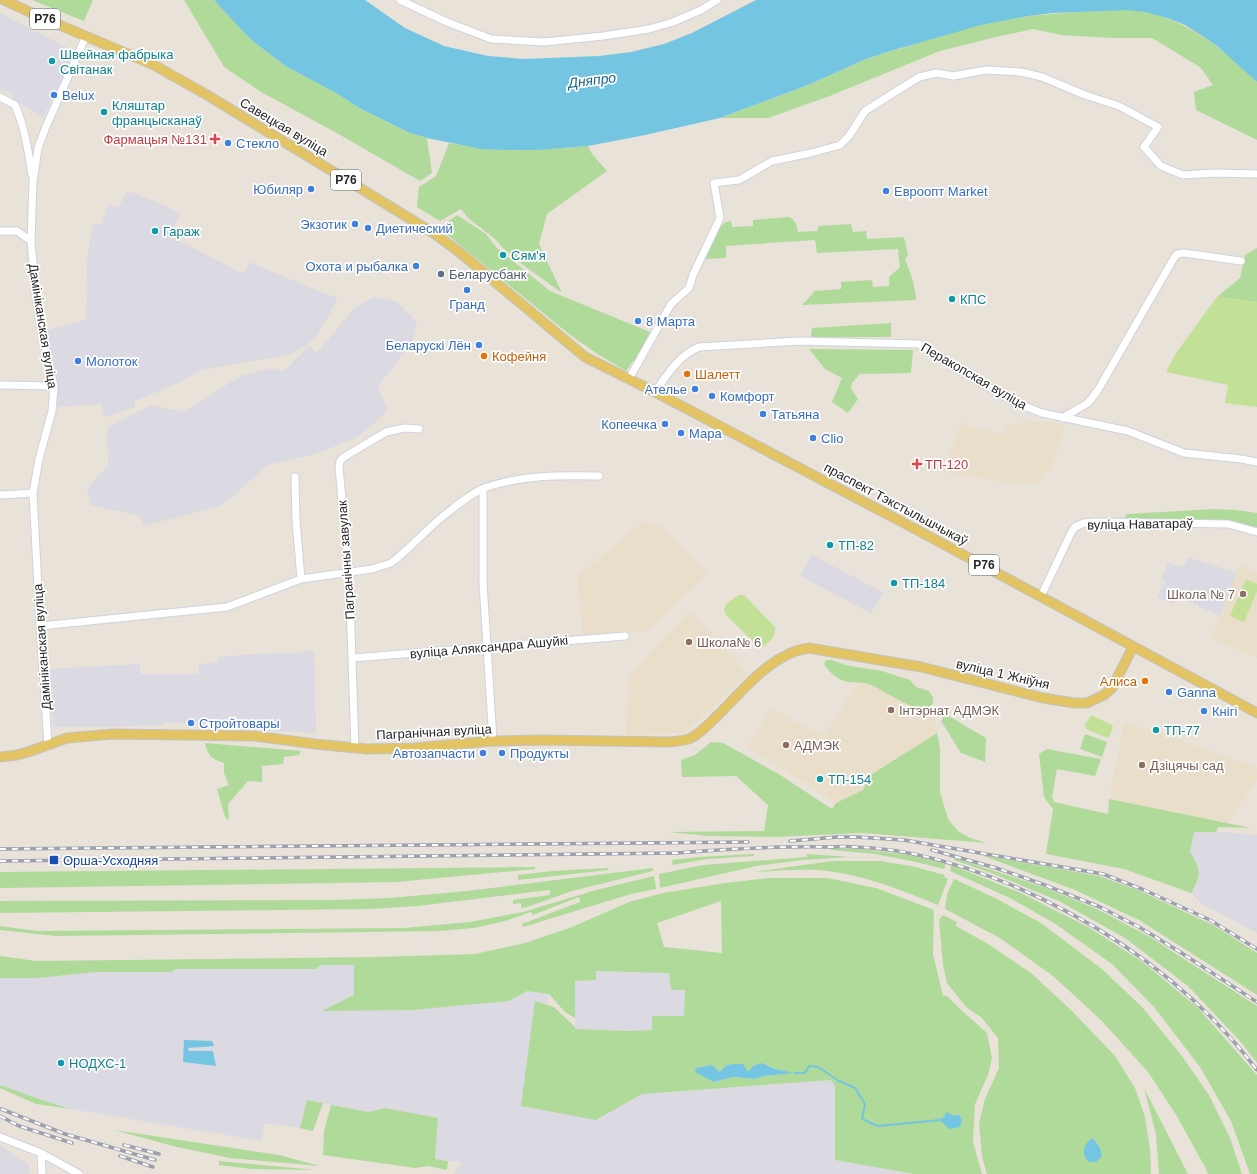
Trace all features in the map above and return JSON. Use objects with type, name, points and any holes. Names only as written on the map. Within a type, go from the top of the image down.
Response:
[{"type":"main road","name":"Савецкая вуліца","points":[[4,0],[167,72],[435,234],[479,267],[585,357]]},
{"type":"main road","name":"праспект Тэкстыльшчыкаў","points":[[585,357],[655,392],[1041,596],[1257,713]]},
{"type":"main road","name":"вуліца 1 Жніўня","points":[[839,653],[921,668],[1043,698],[1074,703],[1087,703],[1104,695],[1112,688],[1133,647]]},
{"type":"main road","name":"Пагранічная вуліца","points":[[0,757],[22,754],[48,744],[73,737],[113,734],[254,736],[355,748],[414,748],[493,741],[539,740],[682,741],[700,732],[762,672],[778,659],[793,651],[809,648],[839,653]]},
{"type":"street","points":[[400,0],[447,22],[491,39],[544,42],[603,36],[649,29],[673,22],[701,10],[717,0]]},
{"type":"street","name":"Дамініканская вуліца","points":[[48,744],[33,494],[39,459],[52,411],[54,386],[42,334],[36,297],[31,241],[33,182],[38,148],[86,36]]},
{"type":"street","points":[[629,379],[671,304],[689,288],[693,275],[720,218],[714,183],[739,180],[772,161],[840,145],[849,136],[865,110],[919,77],[937,73],[954,76],[986,70],[1020,72],[1042,77],[1119,106],[1158,127],[1144,147],[1161,166],[1184,175],[1215,173],[1257,174]]},
{"type":"street","points":[[0,97],[15,105],[21,119],[33,182]]},
{"type":"street","points":[[0,231],[17,231],[31,241]]},
{"type":"street","points":[[1062,418],[1088,403],[1098,390],[1177,254],[1184,253],[1241,261]]},
{"type":"street","name":"Перакопская вуліца","points":[[655,392],[681,359],[689,351],[699,347],[800,341],[919,344],[1014,402],[1042,413],[1128,430],[1184,453],[1257,462]]},
{"type":"street","points":[[0,385],[54,386]]},
{"type":"street","name":"Пагранічны завулак","points":[[355,748],[349,572],[339,468],[340,461],[344,457],[386,432],[404,428],[419,429]]},
{"type":"street","points":[[40,626],[227,607],[301,579],[372,569],[391,563],[451,509],[483,489],[529,478],[557,475],[599,476]]},
{"type":"street","points":[[295,477],[296,520],[301,579]]},
{"type":"street","points":[[483,489],[483,583],[493,741]]},
{"type":"street","points":[[0,496],[33,494]]},
{"type":"street","name":"вуліца Наватараў","points":[[1041,596],[1071,533],[1075,527],[1084,523],[1144,522],[1228,524],[1257,532]]},
{"type":"street","name":"вуліца Аляксандра Ашуйкі","points":[[353,658],[625,636]]},
{"type":"street","points":[[0,1137],[41,1153],[79,1174]]},
{"type":"street","points":[[41,1153],[42,1174]]},
{"type":"shaded area","points":[[0,13],[76,52],[43,117],[12,98],[13,94],[0,90]]},
{"type":"shaded area","points":[[131,192],[166,206],[180,214],[170,233],[170,236],[244,274],[249,262],[338,299],[314,340],[292,354],[202,370],[178,383],[135,401],[135,407],[104,417],[101,404],[58,407],[58,386],[47,330],[86,320],[87,261],[93,224],[102,225],[108,204],[118,208],[126,193]]},
{"type":"shaded area","points":[[374,297],[396,301],[417,322],[411,344],[378,386],[387,409],[375,424],[354,439],[312,455],[274,463],[267,466],[221,506],[143,526],[141,516],[91,505],[87,489],[108,466],[107,428],[151,405],[183,412],[241,376],[272,368],[284,371],[309,346],[317,353],[355,307]]},
{"type":"shaded area","points":[[1046,421],[1064,424],[1052,471],[1044,472],[1039,484],[1005,482],[944,472],[961,422],[979,431],[987,429],[1002,435],[1007,424]]},
{"type":"shaded area","points":[[643,522],[662,527],[707,574],[649,631],[583,635],[577,577]]},
{"type":"shaded area","points":[[812,555],[884,593],[871,613],[800,576]]},
{"type":"shaded area","points":[[1188,557],[1237,573],[1220,616],[1177,596],[1173,604],[1157,597],[1165,582],[1161,578],[1168,563],[1183,567]]},
{"type":"shaded area","name":"Школа № 7","points":[[1240,565],[1257,572],[1257,658],[1211,638]]},
{"type":"shaded area","name":"Школа№ 6","points":[[690,611],[748,674],[687,731],[679,733],[626,736],[629,675]]},
{"type":"shaded area","points":[[314,651],[316,733],[207,728],[199,723],[166,723],[165,725],[105,727],[53,727],[49,669],[140,664],[140,674],[198,674],[199,664],[218,663],[218,657],[253,654],[300,653]]},
{"type":"shaded area","points":[[858,682],[867,683],[883,690],[934,716],[937,733],[869,776],[863,790],[836,803],[748,747],[771,708],[824,737]]},
{"type":"shaded area","points":[[1124,722],[1257,768],[1257,779],[1228,824],[1109,799]]},
{"type":"shaded area","points":[[1194,832],[1221,832],[1257,835],[1257,933],[1202,904],[1191,893],[1198,881],[1190,852]]},
{"type":"shaded area","points":[[321,965],[354,965],[354,995],[323,1011],[412,1010],[509,1001],[527,991],[549,994],[547,1004],[535,1001],[596,1120],[642,1094],[831,1080],[835,1085],[835,1160],[914,1174],[454,1174],[462,1162],[435,1159],[438,1118],[385,1108],[369,1112],[307,1100],[300,1128],[264,1123],[262,1141],[71,1109],[0,1085],[0,978],[38,978],[95,972],[171,972],[176,969],[315,969]]},
{"type":"shaded area","points":[[611,970],[669,973],[685,990],[684,1017],[653,1016],[652,1030],[629,1031],[575,1029],[575,981],[596,980],[596,971]]},
{"type":"shaded area","points":[[0,1145],[29,1165],[29,1174],[0,1174]]},
{"type":"green space","points":[[32,0],[93,0],[84,21]]},
{"type":"green space","points":[[184,0],[214,0],[249,38],[287,67],[336,93],[361,109],[408,132],[427,138],[432,173],[420,181],[335,132],[261,92],[224,67]]},
{"type":"green space","points":[[1101,10],[1133,10],[1161,16],[1191,30],[1219,48],[1257,82],[1257,140],[1196,110],[1194,92],[1213,85],[1200,67],[1152,38],[1111,38],[1061,35],[1033,29],[940,51],[827,97],[768,118],[720,118],[808,85],[866,59],[957,31],[1028,16]]},
{"type":"green space","points":[[449,143],[483,149],[504,150],[536,150],[588,146],[592,154],[607,171],[547,214],[539,244],[562,293],[527,268],[504,249],[495,239],[468,218],[461,209],[440,221],[417,207],[419,187],[436,176]]},
{"type":"green space","points":[[457,215],[486,234],[497,248],[550,291],[650,332],[636,361],[633,361],[626,371],[596,353],[569,334],[439,228]]},
{"type":"green space","points":[[789,217],[796,223],[798,232],[817,231],[819,226],[851,224],[853,232],[866,231],[867,239],[904,237],[908,255],[905,260],[915,290],[916,300],[802,305],[815,291],[841,289],[841,282],[872,280],[873,287],[889,286],[889,277],[900,267],[898,249],[817,253],[815,240],[726,246],[726,258],[704,259],[703,257],[714,235],[726,222],[731,221],[732,227],[753,226],[753,220]]},
{"type":"green space","points":[[1257,248],[1257,302],[1217,297],[1240,278],[1245,255]]},
{"type":"green space","points":[[1217,297],[1257,302],[1257,407],[1225,403],[1228,385],[1166,372],[1176,353]]},
{"type":"green space","points":[[891,323],[891,337],[811,337],[812,328]]},
{"type":"green space","points":[[809,349],[913,350],[911,373],[860,374],[852,383],[851,389],[858,399],[848,413],[832,402],[842,378],[825,369]]},
{"type":"green space","points":[[1214,509],[1257,513],[1257,528],[1232,521],[1124,519],[1127,514]]},
{"type":"green space","points":[[1246,579],[1257,584],[1257,591],[1244,622],[1230,616]]},
{"type":"green space","points":[[739,595],[744,595],[775,627],[775,634],[772,639],[762,647],[757,645],[725,614],[724,609],[727,603]]},
{"type":"green space","points":[[826,660],[832,660],[845,665],[882,671],[910,680],[916,687],[929,691],[933,697],[933,703],[928,709],[914,707],[869,684],[848,682],[839,679],[824,664]]},
{"type":"green space","points":[[945,714],[986,738],[985,762],[961,753],[941,721]]},
{"type":"green space","points":[[1091,715],[1112,725],[1113,728],[1108,738],[1086,729],[1085,725]]},
{"type":"green space","points":[[937,733],[940,748],[940,792],[948,819],[958,831],[970,838],[987,843],[863,833],[775,837],[709,836],[668,832],[764,831],[768,805],[736,776],[682,777],[681,760],[695,755],[711,742],[723,743],[777,773],[832,809],[836,803],[863,790],[869,776]]},
{"type":"green space","points":[[1085,734],[1107,742],[1102,757],[1080,749]]},
{"type":"green space","points":[[205,743],[301,751],[299,755],[284,757],[283,764],[262,766],[262,782],[248,781],[228,804],[229,820],[225,817],[217,789],[229,785],[224,773],[224,763],[209,754]]},
{"type":"green space","points":[[1047,749],[1101,759],[1095,776],[1057,769],[1052,797],[1054,802],[1108,814],[1109,799],[1251,828],[1218,827],[1216,832],[1194,832],[1190,852],[1199,872],[1197,881],[1191,893],[1124,869],[1046,854],[1053,809],[1044,797],[1039,754]]},
{"type":"green space","points":[[830,848],[860,849],[909,855],[946,864],[944,869],[875,854],[831,850]]},
{"type":"green space","points":[[754,854],[754,856],[708,859],[673,865],[672,860],[698,857]]},
{"type":"green space","points":[[807,854],[851,857],[802,860],[756,866],[660,888],[659,874],[703,865],[807,857]]},
{"type":"green space","points":[[981,855],[1099,876],[1140,891],[1213,925],[1257,953],[1257,995],[1139,920],[1075,890]]},
{"type":"green space","points":[[955,858],[1043,887],[1099,910],[1150,937],[1257,1006],[1257,1063],[1240,1041],[1188,986],[1125,938],[1059,901],[991,873],[954,860]]},
{"type":"green space","points":[[832,861],[880,861],[911,866],[945,875],[944,877],[948,879],[938,905],[909,893],[848,874],[817,870],[752,872]]},
{"type":"green space","points":[[951,865],[1021,893],[1090,928],[1144,963],[1198,1008],[1257,1075],[1257,1174],[1250,1174],[1231,1121],[1200,1067],[1154,1007],[1112,964],[1054,923],[1010,898],[950,871]]},
{"type":"green space","points":[[535,867],[535,869],[397,882],[0,888],[0,872]]},
{"type":"green space","points":[[608,868],[609,870],[518,880],[518,875],[552,871]]},
{"type":"green space","points":[[653,868],[653,871],[572,891],[521,908],[521,903],[513,904],[513,900],[550,895],[550,890],[418,906],[371,909],[0,913],[0,901],[333,900],[390,898],[467,891]]},
{"type":"green space","points":[[654,876],[656,889],[631,894],[523,927],[522,924],[580,902],[579,897],[533,915],[531,912],[505,921],[474,928],[439,931],[57,936],[0,930],[0,926],[37,931],[403,928],[470,922],[523,912],[596,890]]},
{"type":"green space","points":[[768,878],[827,878],[876,888],[934,910],[933,954],[943,996],[947,996],[987,1033],[992,1058],[988,1075],[975,1104],[973,1142],[982,1174],[914,1174],[835,1160],[835,1086],[831,1080],[642,1094],[596,1120],[521,1106],[535,1001],[554,1007],[575,1027],[575,1029],[629,1031],[652,1030],[652,1016],[684,1016],[685,990],[671,990],[669,973],[596,971],[596,980],[575,981],[575,1018],[565,1012],[549,994],[527,991],[509,1001],[412,1010],[322,1011],[354,995],[354,965],[321,965],[315,969],[176,969],[171,972],[95,972],[38,978],[0,978],[0,956],[36,961],[376,957],[475,954],[525,943],[572,927],[629,902],[663,893]],"holes":[[[721,901],[722,953],[664,947],[657,923]],[[762,1063],[775,1069],[792,1073],[763,1076],[755,1079],[733,1077],[714,1082],[696,1068],[712,1065],[720,1072],[748,1072]]]},
{"type":"green space","points":[[954,879],[995,898],[1041,923],[1102,969],[1142,1007],[1182,1056],[1209,1095],[1230,1138],[1242,1174],[1208,1174],[1175,1113],[1148,1072],[1100,1019],[1053,976],[1000,938],[945,909],[947,894]]},
{"type":"green space","points":[[943,915],[957,922],[956,926],[988,944],[1031,973],[1071,1010],[1115,1056],[1135,1088],[1145,1117],[1150,1149],[1151,1174],[987,1174],[982,1157],[979,1123],[985,1099],[999,1068],[998,1038],[981,1017],[967,1008],[947,983],[943,965],[939,920]]},
{"type":"green space","points":[[0,1085],[71,1109],[36,1104],[0,1088]]},
{"type":"green space","points":[[1144,1088],[1188,1174],[1159,1174],[1156,1134]]},
{"type":"green space","points":[[307,1100],[323,1103],[313,1131],[300,1128]]},
{"type":"green space","points":[[331,1105],[369,1112],[385,1108],[438,1118],[435,1159],[448,1161],[447,1170],[428,1166],[415,1168],[323,1155],[324,1131]]},
{"type":"green space","points":[[114,1130],[279,1155],[320,1166],[230,1158],[177,1147]]},
{"type":"green space","points":[[219,1161],[315,1170],[252,1169],[219,1165]]},
{"type":"water","name":"Дняпро","points":[[214,0],[365,0],[405,28],[444,46],[488,56],[524,59],[599,56],[631,52],[664,44],[692,33],[756,0],[1257,0],[1257,82],[1218,47],[1185,25],[1167,18],[1144,12],[1127,10],[1053,13],[981,25],[894,50],[866,59],[808,85],[720,118],[588,146],[537,150],[481,149],[427,138],[408,132],[361,109],[336,93],[287,67],[249,38]]},
{"type":"water","points":[[184,1040],[212,1041],[214,1046],[188,1048],[189,1051],[213,1051],[216,1066],[183,1062]]},
{"type":"water","points":[[762,1063],[775,1069],[795,1073],[764,1076],[755,1079],[733,1077],[714,1082],[695,1072],[696,1068],[712,1065],[720,1072],[725,1067],[732,1064],[743,1064],[748,1072],[753,1066]]},
{"type":"water","points":[[946,1112],[955,1116],[959,1114],[962,1121],[960,1127],[950,1129],[939,1120],[945,1116]]},
{"type":"water","points":[[1093,1138],[1100,1148],[1102,1156],[1096,1162],[1090,1162],[1085,1156],[1084,1150],[1087,1143]]},
{"type":"waterway","points":[[795,1073],[805,1073],[809,1066],[818,1067],[839,1081],[855,1088],[865,1104],[862,1119],[878,1126],[940,1120]]},
{"type":"railway","points":[[790,841],[837,837],[904,840],[1103,874],[1144,890],[1210,920],[1257,949]]},
{"type":"railway","points":[[0,849],[748,842]]},
{"type":"railway","points":[[0,861],[677,853],[790,847],[877,848],[915,854],[972,870],[1009,884],[1045,900],[1113,939],[1176,985],[1205,1011],[1257,1070]]},
{"type":"railway","points":[[932,850],[996,868],[1100,907],[1139,927],[1257,1002]]},
{"type":"railway","points":[[1,1109],[65,1134],[155,1160]]},
{"type":"railway","points":[[0,1116],[19,1126],[72,1143]]},
{"type":"railway","points":[[124,1145],[159,1154]]},
{"type":"railway","points":[[120,1156],[153,1167]]},
{"type":"place","name":"Швейная фабрыка Світанак","points":[[52,61]]},
{"type":"place","name":"Belux","points":[[54,95]]},
{"type":"place","name":"Кляштар францысканаў","points":[[104,112]]},
{"type":"place","name":"Фармацыя №131","points":[[215,139]]},
{"type":"place","name":"Стекло","points":[[228,143]]},
{"type":"place","name":"Юбиляр","points":[[311,189]]},
{"type":"place","name":"Евроопт Market","points":[[886,191]]},
{"type":"place","name":"Экзотик","points":[[355,224]]},
{"type":"place","name":"Диетический","points":[[368,228]]},
{"type":"place","name":"Гараж","points":[[155,231]]},
{"type":"place","name":"Сям'я","points":[[503,255]]},
{"type":"place","name":"Охота и рыбалка","points":[[416,266]]},
{"type":"place","name":"Беларусбанк","points":[[441,274]]},
{"type":"place","name":"Гранд","points":[[467,290]]},
{"type":"place","name":"КПС","points":[[952,299]]},
{"type":"place","name":"8 Марта","points":[[638,321]]},
{"type":"place","name":"Беларускі Лён","points":[[479,345]]},
{"type":"place","name":"Кофейня","points":[[484,356]]},
{"type":"place","name":"Молоток","points":[[78,361]]},
{"type":"place","name":"Шалетт","points":[[687,374]]},
{"type":"place","name":"Ателье","points":[[695,389]]},
{"type":"place","name":"Комфорт","points":[[712,396]]},
{"type":"place","name":"Татьяна","points":[[763,414]]},
{"type":"place","name":"Копеечка","points":[[665,424]]},
{"type":"place","name":"Мара","points":[[681,433]]},
{"type":"place","name":"Clio","points":[[813,438]]},
{"type":"place","name":"ТП-120","points":[[917,464]]},
{"type":"place","name":"ТП-82","points":[[830,545]]},
{"type":"place","name":"ТП-184","points":[[894,583]]},
{"type":"place","name":"Школа № 7","points":[[1243,594]]},
{"type":"place","name":"Школа№ 6","points":[[689,642]]},
{"type":"place","name":"Алиса","points":[[1145,681]]},
{"type":"place","name":"Ganna","points":[[1169,692]]},
{"type":"place","name":"Інтэрнат АДМЭК","points":[[891,710]]},
{"type":"place","name":"Кнігі","points":[[1204,711]]},
{"type":"place","name":"Стройтовары","points":[[191,723]]},
{"type":"place","name":"ТП-77","points":[[1156,730]]},
{"type":"place","name":"АДМЭК","points":[[786,745]]},
{"type":"place","name":"Автозапчасти","points":[[483,753]]},
{"type":"place","name":"Продукты","points":[[502,753]]},
{"type":"place","name":"Дзіцячы сад","points":[[1142,765]]},
{"type":"place","name":"ТП-154","points":[[820,779]]},
{"type":"place","name":"Орша-Усходняя","points":[[54,860]]},
{"type":"place","name":"НОДХС-1","points":[[61,1063]]}]
